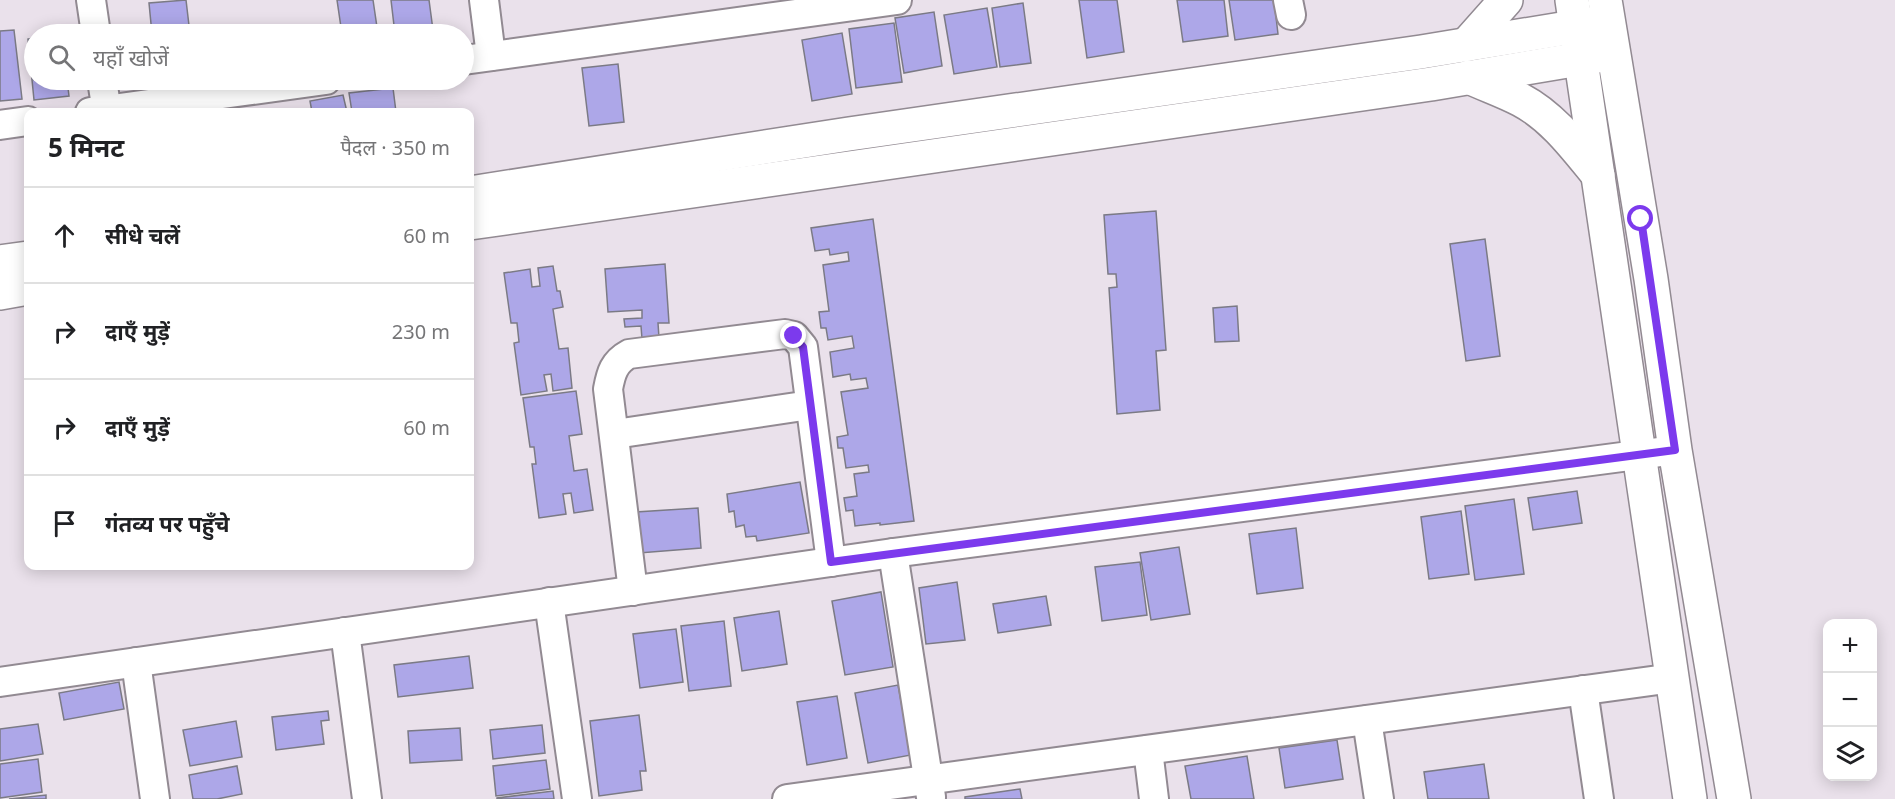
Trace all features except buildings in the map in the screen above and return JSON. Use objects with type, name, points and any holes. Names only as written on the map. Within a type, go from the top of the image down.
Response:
[{"type":"street","points":[[91,0],[95,24]]},
{"type":"street","points":[[484,0],[491,57]]},
{"type":"street","points":[[474,59],[897,0]]},
{"type":"street","points":[[1467,44],[1506,0]]},
{"type":"street","points":[[474,192],[1405,54],[1467,44],[1574,13],[1607,11],[1651,279],[1675,450],[1734,799]]},
{"type":"street","points":[[1574,13],[1690,799]]},
{"type":"street","points":[[474,222],[1407,87],[1613,53]]},
{"type":"street","points":[[1405,54],[1407,87]]},
{"type":"street","points":[[1469,77],[1522,100],[1538,111],[1565,135],[1598,175]]},
{"type":"street","points":[[101,108],[102,90]]},
{"type":"street","points":[[129,108],[256,90]]},
{"type":"street","points":[[1124,95],[1128,127]]},
{"type":"street","points":[[0,125],[24,122]]},
{"type":"street","points":[[0,262],[24,259]]},
{"type":"street","points":[[0,293],[24,289]]},
{"type":"street","points":[[633,591],[608,389],[617,360],[629,354],[785,334],[794,336],[803,347],[831,562]]},
{"type":"street","points":[[615,434],[810,405]]},
{"type":"street","points":[[0,682],[893,553],[1675,450]]},
{"type":"street","points":[[893,553],[930,789]]},
{"type":"street","points":[[549,602],[577,799]]},
{"type":"street","points":[[345,632],[367,799]]},
{"type":"street","points":[[136,662],[155,799]]},
{"type":"street","points":[[787,799],[930,789],[1148,750],[1673,678]]},
{"type":"street","points":[[1582,690],[1599,799]]},
{"type":"street","points":[[1367,720],[1379,799]]},
{"type":"street","points":[[1148,750],[1154,799]]},
{"type":"route","points":[[794,336],[803,347],[831,562],[1675,450],[1641,219]]}]
